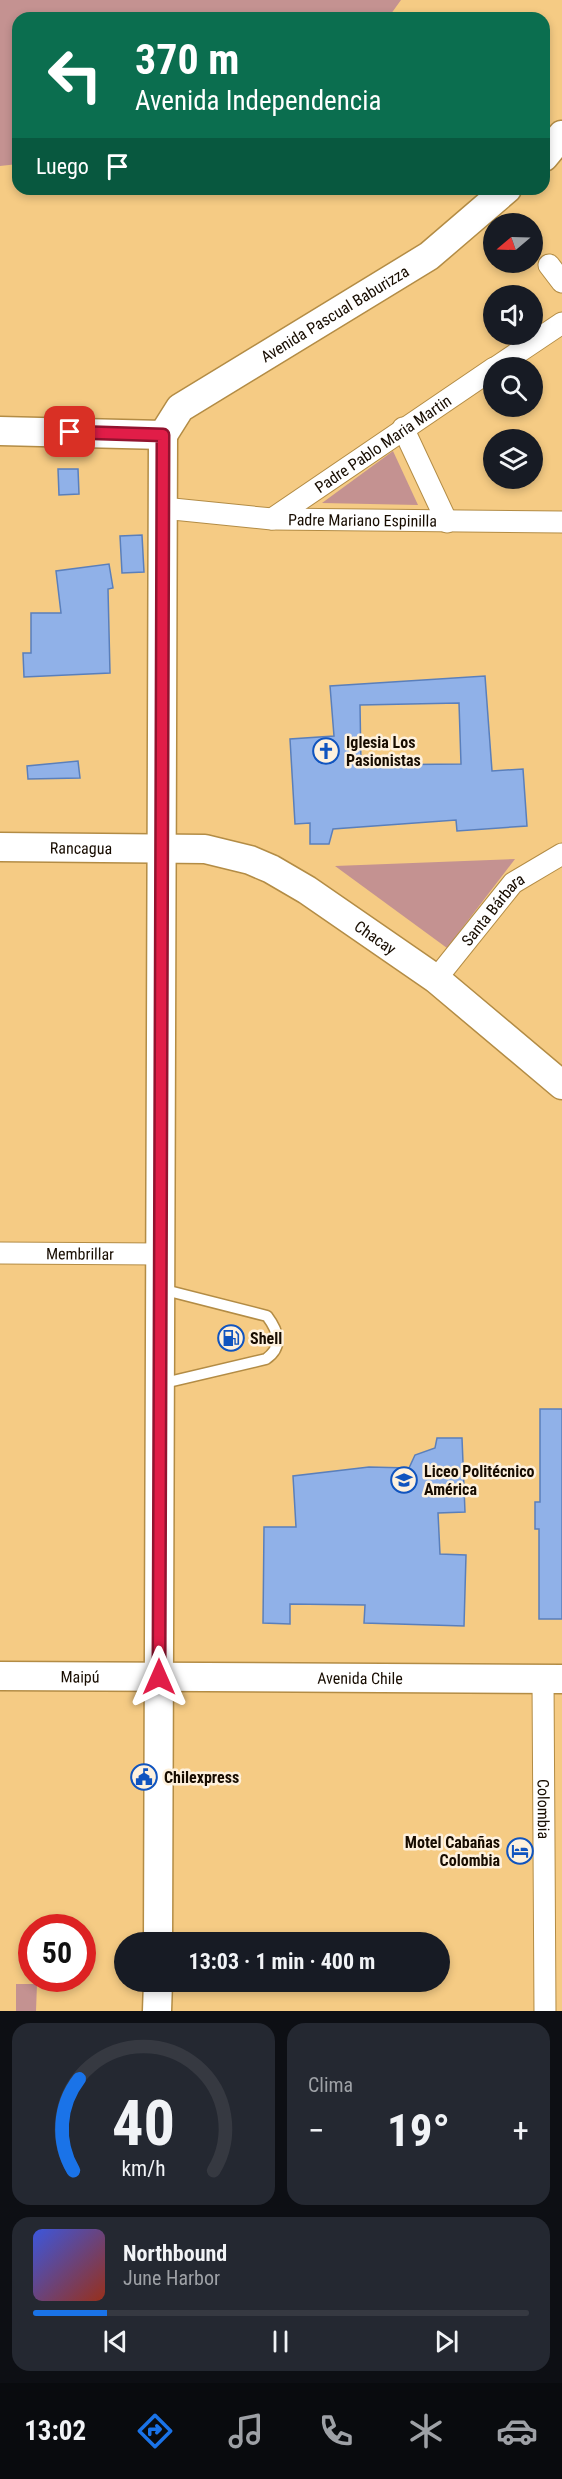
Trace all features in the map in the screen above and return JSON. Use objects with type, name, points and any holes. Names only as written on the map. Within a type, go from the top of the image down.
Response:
[{"type":"main road","points":[[550,149],[562,135]]},
{"type":"main road","name":"Avenida Pascual Baburizza","points":[[163,435],[180,408],[429,256],[500,195]]},
{"type":"main road","points":[[0,431],[163,435],[158,1932]]},
{"type":"main road","name":"Rancagua","points":[[0,847],[162,847]]},
{"type":"main road","name":"Chacay","points":[[162,847],[206,849],[250,860],[271,869],[307,890],[436,979],[562,1085]]},
{"type":"main road","name":"Maipú","points":[[0,1676],[159,1677]]},
{"type":"main road","name":"Avenida Chile","points":[[159,1677],[553,1679]]},
{"type":"main road","points":[[158,1992],[158,2011]]},
{"type":"street","points":[[549,265],[562,282]]},
{"type":"street","name":"Padre Pablo Maria Martin","points":[[511,357],[562,323]]},
{"type":"street","name":"Padre Pablo Maria Martin","points":[[272,519],[483,375]]},
{"type":"street","points":[[403,428],[447,522]]},
{"type":"street","name":"Padre Mariano Espinilla","points":[[163,508],[272,519],[562,522]]},
{"type":"street","name":"Santa Bárbara","points":[[436,979],[513,883],[562,854]]},
{"type":"street","name":"Membrillar","points":[[0,1254],[160,1254]]},
{"type":"street","name":"Colombia","points":[[545,2011],[553,1679]]},
{"type":"lane","points":[[160,1289],[267,1316],[275,1327],[279,1341],[275,1353],[266,1359],[160,1384]]},
{"type":"shaded area","points":[[0,0],[401,0],[392,12],[12,12],[12,165],[0,166]]},
{"type":"shaded area","points":[[393,451],[418,505],[322,503]]},
{"type":"shaded area","points":[[515,859],[447,948],[335,866]]},
{"type":"shaded area","points":[[16,1984],[18,1984],[18,1992],[37,1992],[36,2011],[16,2011]]},
{"type":"building","points":[[58,469],[78,469],[79,494],[59,495]]},
{"type":"building","points":[[142,535],[144,572],[122,573],[120,536]]},
{"type":"building","points":[[109,564],[113,588],[108,589],[110,673],[24,677],[23,653],[31,653],[31,613],[61,613],[56,571]]},
{"type":"building","name":"Iglesia Los Pasionistas","points":[[485,676],[492,771],[523,769],[527,826],[457,831],[456,820],[333,829],[329,844],[310,844],[310,823],[295,824],[290,739],[334,736],[330,686]],"holes":[[[459,703],[461,764],[361,765],[360,705]]]},
{"type":"building","points":[[78,761],[80,778],[28,779],[27,766]]},
{"type":"building","points":[[540,1409],[562,1409],[562,1619],[539,1619],[539,1529],[535,1529],[535,1502],[540,1502]]},
{"type":"building","points":[[437,1438],[462,1438],[465,1512],[438,1513],[440,1554],[466,1555],[464,1626],[364,1623],[365,1605],[290,1604],[290,1624],[263,1623],[264,1527],[296,1527],[293,1476],[369,1467],[409,1468],[415,1455],[435,1448]]},
{"type":"place","name":"Iglesia Los Pasionistas","points":[[326,751]]},
{"type":"place","name":"Shell","points":[[231,1338]]},
{"type":"place","name":"Liceo Politécnico América","points":[[404,1480]]},
{"type":"place","name":"Chilexpress","points":[[144,1777]]},
{"type":"place","name":"Motel Cabañas Colombia","points":[[520,1851]]},
{"type":"route","points":[[70,432],[163,435],[159,1677]]}]
